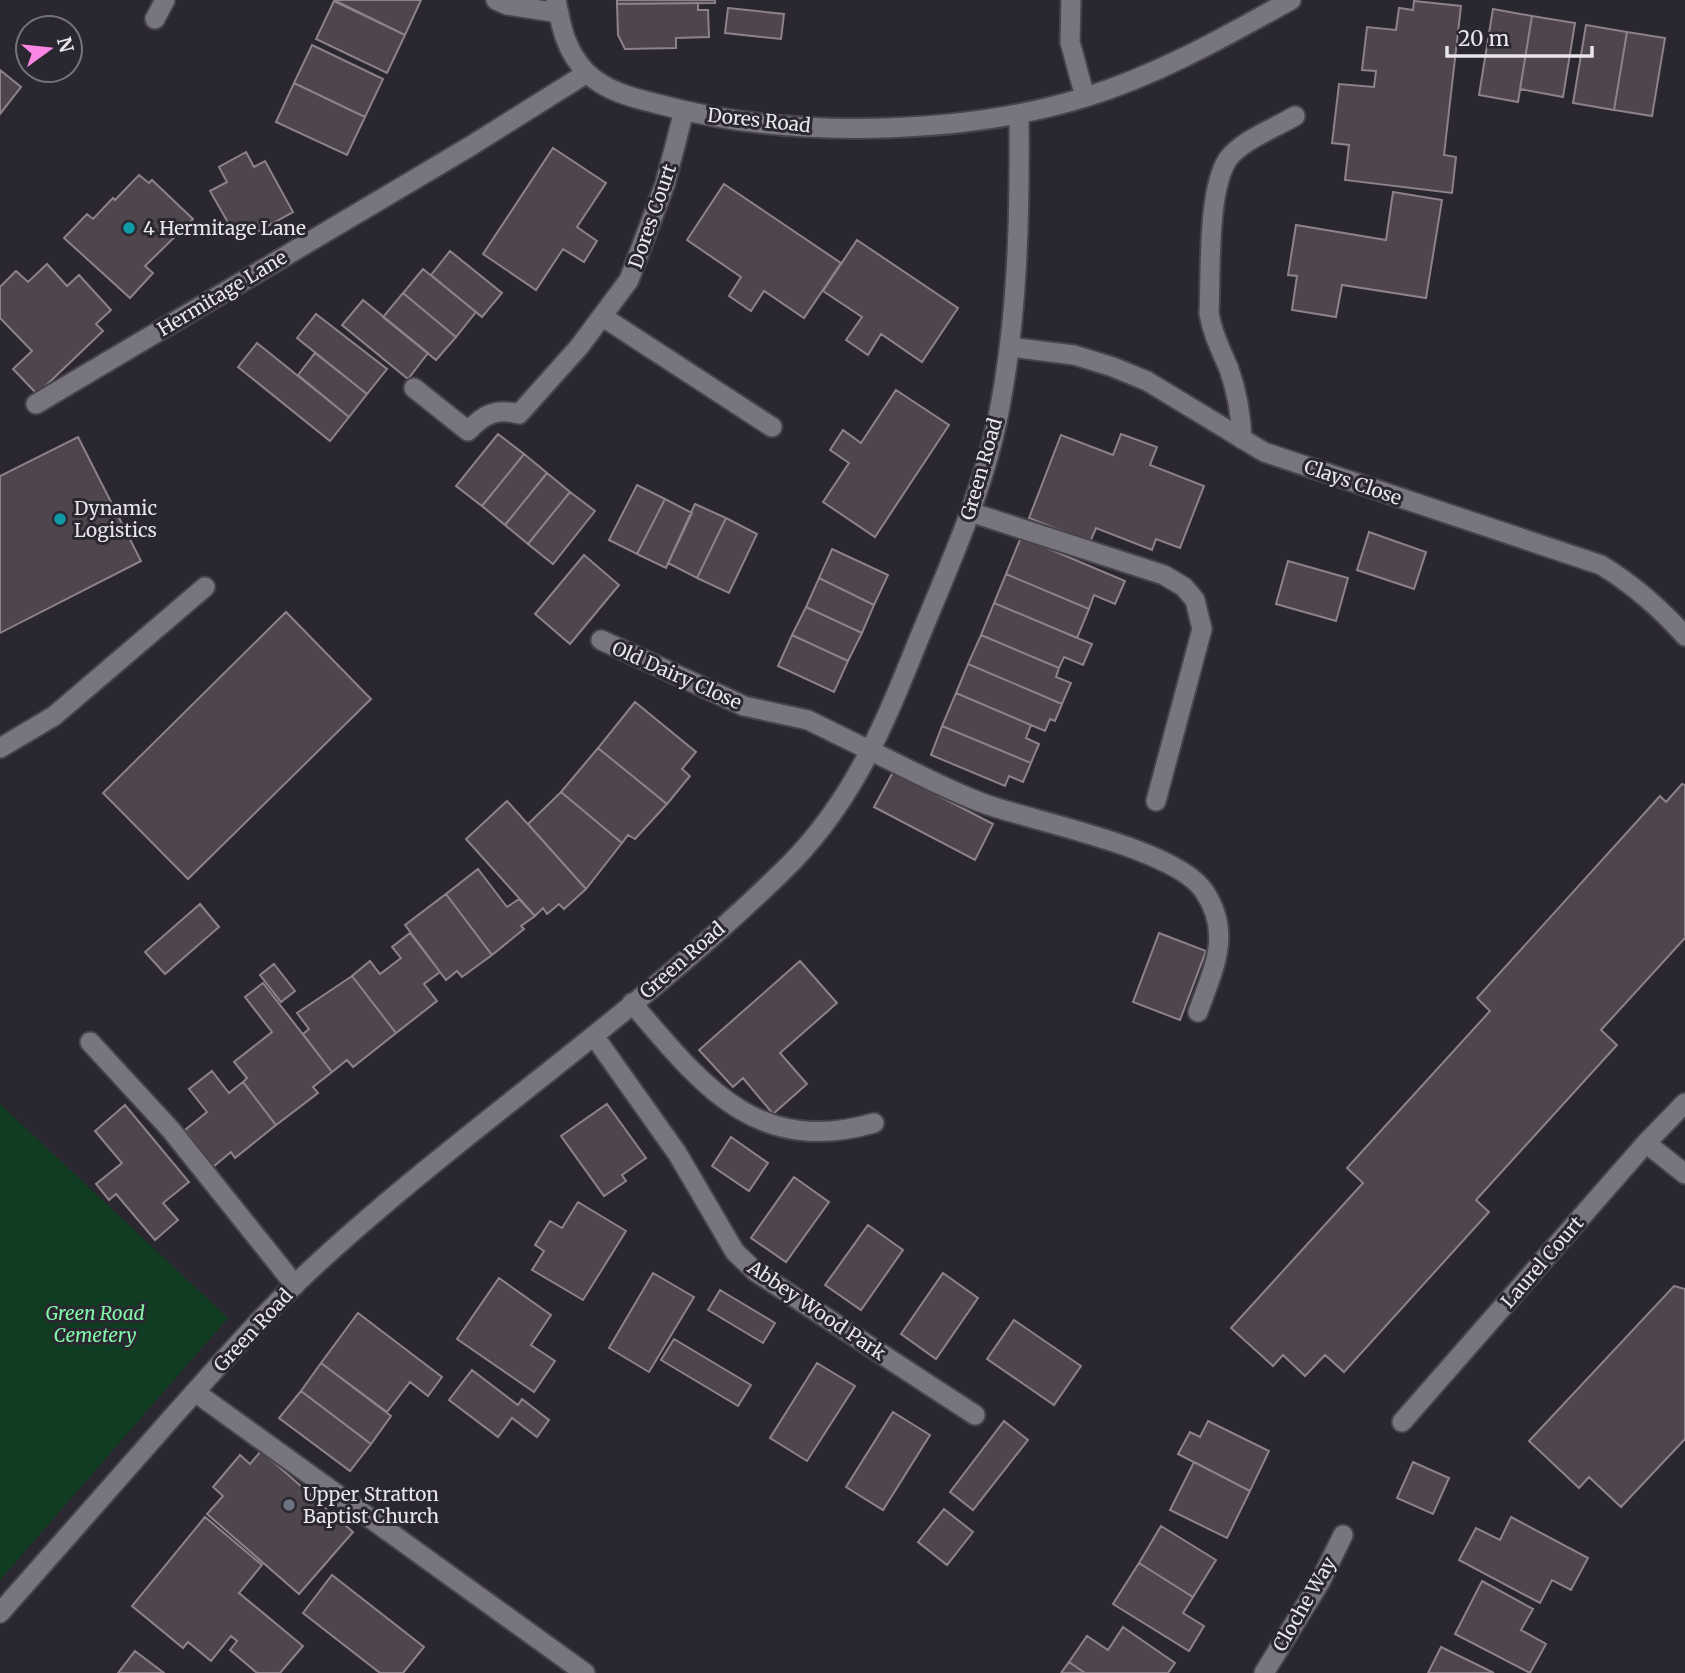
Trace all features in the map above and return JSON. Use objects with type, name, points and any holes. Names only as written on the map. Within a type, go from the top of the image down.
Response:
[{"type":"street","points":[[155,19],[165,0]]},
{"type":"street","points":[[496,0],[507,5],[558,6]]},
{"type":"street","points":[[1071,0],[1070,42],[1085,97]]},
{"type":"street","name":"Dores Road","points":[[558,6],[569,48],[587,73],[605,86],[632,97],[684,111],[750,122],[812,127],[930,125],[1019,114],[1085,97],[1155,73],[1291,0]]},
{"type":"street","name":"Hermitage Lane","points":[[36,404],[458,153],[587,73]]},
{"type":"street","name":"Dores Court","points":[[414,388],[468,431],[482,415],[506,411],[519,414],[579,347],[629,280],[665,184],[684,111]]},
{"type":"street","name":"Green Road","points":[[0,1613],[195,1392],[295,1285],[433,1162],[594,1036],[792,861],[858,779],[970,512],[997,421],[1010,347],[1020,198],[1019,114]]},
{"type":"street","points":[[1242,439],[1241,415],[1235,388],[1211,329],[1209,313],[1215,193],[1221,174],[1237,150],[1296,116]]},
{"type":"street","points":[[603,317],[772,427]]},
{"type":"street","name":"Clays Close","points":[[1010,347],[1074,355],[1113,367],[1147,381],[1264,452],[1601,565],[1630,582],[1662,610],[1685,636]]},
{"type":"street","points":[[970,512],[1164,575],[1184,587],[1195,600],[1202,629],[1156,801]]},
{"type":"street","points":[[0,748],[54,716],[205,587]]},
{"type":"street","name":"Old Dairy Close","points":[[601,640],[744,706],[808,720],[985,804],[1130,847],[1188,875],[1203,889],[1217,920],[1219,936],[1219,953],[1198,1012]]},
{"type":"street","points":[[632,1003],[678,1057],[744,1114],[787,1130],[821,1134],[874,1123]]},
{"type":"street","name":"Abbey Wood Park","points":[[594,1036],[677,1153],[723,1234],[742,1259],[756,1272],[975,1415]]},
{"type":"street","points":[[90,1042],[171,1130],[295,1285]]},
{"type":"street","name":"Laurel Court","points":[[1402,1422],[1646,1143],[1685,1103]]},
{"type":"street","points":[[1646,1143],[1685,1174]]},
{"type":"street","points":[[195,1392],[585,1673]]},
{"type":"street","name":"Cloche Way","points":[[1264,1673],[1320,1582],[1343,1535]]},
{"type":"green space","name":"Green Road Cemetery","points":[[0,1104],[228,1318],[0,1580]]},
{"type":"building","points":[[334,0],[421,0],[405,35]]},
{"type":"building","points":[[617,0],[715,0],[715,3],[617,4]]},
{"type":"building","points":[[334,1],[405,35],[387,73],[316,39]]},
{"type":"building","points":[[1414,1],[1461,6],[1444,155],[1456,157],[1452,193],[1345,180],[1349,145],[1332,143],[1339,84],[1374,87],[1376,71],[1362,70],[1367,27],[1396,30],[1399,8],[1413,10]]},
{"type":"building","points":[[698,3],[698,10],[708,10],[709,37],[676,38],[676,48],[625,49],[618,35],[617,4]]},
{"type":"building","points":[[728,8],[784,14],[781,39],[725,33]]},
{"type":"building","points":[[1493,9],[1532,16],[1518,102],[1479,95]]},
{"type":"building","points":[[1532,16],[1575,23],[1563,97],[1520,89]]},
{"type":"building","points":[[1586,25],[1627,32],[1614,110],[1573,103]]},
{"type":"building","points":[[1627,32],[1665,38],[1652,116],[1614,110]]},
{"type":"building","points":[[312,45],[383,79],[365,117],[294,83]]},
{"type":"building","points":[[0,70],[21,87],[0,114]]},
{"type":"building","points":[[294,83],[365,117],[347,155],[276,122]]},
{"type":"building","points":[[553,148],[606,183],[577,227],[597,241],[584,262],[563,249],[536,290],[483,254]]},
{"type":"building","points":[[246,152],[254,167],[265,161],[293,212],[239,242],[210,191],[227,182],[219,167]]},
{"type":"building","name":"4 Hermitage Lane","points":[[139,175],[149,183],[152,180],[193,219],[145,266],[153,273],[130,298],[64,238],[87,214],[93,219]]},
{"type":"building","points":[[724,184],[841,263],[804,318],[764,291],[751,311],[729,296],[741,277],[687,240]]},
{"type":"building","points":[[1393,192],[1442,200],[1426,298],[1342,285],[1336,317],[1292,310],[1297,276],[1288,275],[1296,225],[1386,240]]},
{"type":"building","points":[[857,240],[958,308],[922,362],[881,334],[868,355],[846,340],[862,317],[823,291]]},
{"type":"building","points":[[450,251],[502,293],[482,317],[431,275]]},
{"type":"building","points":[[47,264],[67,286],[79,275],[111,310],[96,324],[103,331],[37,394],[13,369],[32,351],[0,318],[0,287],[16,271],[28,282]]},
{"type":"building","points":[[423,269],[476,312],[456,337],[403,293]]},
{"type":"building","points":[[403,293],[456,337],[436,360],[383,317]]},
{"type":"building","points":[[363,300],[428,353],[408,379],[342,325]]},
{"type":"building","points":[[316,314],[387,369],[367,394],[297,338]]},
{"type":"building","points":[[257,343],[349,417],[330,441],[238,367]]},
{"type":"building","points":[[315,353],[367,394],[349,417],[298,375]]},
{"type":"building","points":[[896,390],[949,425],[875,537],[823,502],[849,463],[830,450],[843,430],[861,443]]},
{"type":"building","points":[[498,434],[524,454],[482,506],[456,486]]},
{"type":"building","points":[[1121,434],[1157,447],[1150,465],[1204,486],[1180,548],[1156,539],[1152,550],[1096,528],[1090,542],[1029,518],[1061,435],[1113,455]]},
{"type":"building","name":"Dynamic Logistics","points":[[78,437],[141,561],[0,633],[0,476]]},
{"type":"building","points":[[524,454],[547,473],[505,525],[482,506]]},
{"type":"building","points":[[547,473],[570,492],[528,544],[505,525]]},
{"type":"building","points":[[637,485],[665,499],[637,554],[609,540]]},
{"type":"building","points":[[570,492],[595,511],[553,564],[528,544]]},
{"type":"building","points":[[665,499],[692,513],[666,568],[637,554]]},
{"type":"building","points":[[695,504],[726,518],[697,578],[668,563]]},
{"type":"building","points":[[726,518],[757,534],[729,593],[697,578]]},
{"type":"building","points":[[1369,532],[1426,552],[1414,589],[1357,570]]},
{"type":"building","points":[[1021,537],[1125,581],[1115,604],[1094,595],[1089,609],[1006,574]]},
{"type":"building","points":[[832,549],[888,575],[874,605],[819,578]]},
{"type":"building","points":[[584,555],[619,585],[570,644],[535,614]]},
{"type":"building","points":[[1288,561],[1348,578],[1336,621],[1276,604]]},
{"type":"building","points":[[1006,574],[1089,609],[1077,638],[994,603]]},
{"type":"building","points":[[819,578],[874,605],[862,633],[806,607]]},
{"type":"building","points":[[994,603],[1092,644],[1083,665],[1064,657],[1059,668],[981,635]]},
{"type":"building","points":[[806,607],[862,633],[848,661],[792,635]]},
{"type":"building","points":[[286,612],[371,699],[188,879],[103,793]]},
{"type":"building","points":[[792,635],[848,661],[834,692],[778,666]]},
{"type":"building","points":[[981,635],[1059,668],[1056,677],[1071,683],[1062,704],[968,664]]},
{"type":"building","points":[[968,664],[1062,704],[1055,721],[1050,719],[1045,731],[956,693]]},
{"type":"building","points":[[956,693],[1031,725],[1026,738],[1039,744],[1031,763],[942,726]]},
{"type":"building","points":[[635,702],[696,752],[682,769],[690,776],[667,804],[598,748]]},
{"type":"building","points":[[942,726],[1031,763],[1023,782],[1009,776],[1005,786],[931,755]]},
{"type":"building","points":[[598,748],[667,804],[635,839],[628,835],[622,843],[561,792]]},
{"type":"building","points":[[893,772],[993,824],[975,860],[874,807]]},
{"type":"building","points":[[1682,784],[1685,785],[1685,938],[1601,1030],[1617,1045],[1476,1200],[1489,1212],[1344,1372],[1325,1355],[1305,1376],[1283,1355],[1273,1366],[1231,1328],[1363,1183],[1347,1168],[1490,1011],[1477,998],[1660,796],[1666,802]]},
{"type":"building","points":[[561,792],[622,843],[586,889],[528,824]]},
{"type":"building","points":[[507,801],[586,889],[564,909],[559,904],[547,914],[543,908],[535,916],[466,839]]},
{"type":"building","points":[[478,869],[507,907],[519,899],[535,916],[521,926],[524,929],[492,955],[446,894]]},
{"type":"building","points":[[446,894],[492,955],[462,977],[457,971],[446,980],[405,925]]},
{"type":"building","points":[[200,904],[219,927],[165,974],[145,952]]},
{"type":"building","points":[[410,933],[440,972],[424,984],[437,1001],[396,1033],[352,976],[370,961],[380,974],[401,958],[392,947]]},
{"type":"building","points":[[1159,933],[1206,951],[1180,1020],[1133,1002]]},
{"type":"building","points":[[800,961],[837,1003],[780,1053],[807,1084],[773,1114],[743,1078],[733,1087],[699,1050]]},
{"type":"building","points":[[274,964],[295,991],[281,1002],[260,975]]},
{"type":"building","points":[[352,976],[396,1033],[353,1067],[347,1060],[332,1072],[303,1034],[309,1029],[297,1013]]},
{"type":"building","points":[[263,983],[332,1072],[313,1087],[318,1093],[276,1125],[243,1082],[247,1078],[234,1062],[272,1032],[245,997]]},
{"type":"building","points":[[212,1071],[229,1093],[243,1082],[276,1125],[235,1158],[231,1152],[213,1167],[185,1130],[207,1112],[189,1089]]},
{"type":"building","points":[[607,1104],[646,1158],[622,1175],[626,1181],[604,1196],[561,1136]]},
{"type":"building","points":[[125,1105],[189,1182],[163,1203],[178,1220],[155,1240],[116,1194],[109,1200],[96,1184],[122,1163],[95,1131]]},
{"type":"building","points":[[731,1137],[768,1163],[749,1191],[712,1166]]},
{"type":"building","points":[[794,1177],[829,1202],[786,1262],[751,1238]]},
{"type":"building","points":[[578,1202],[626,1231],[583,1300],[532,1270],[544,1251],[535,1245],[550,1221],[562,1228]]},
{"type":"building","points":[[868,1225],[903,1250],[861,1310],[825,1285]]},
{"type":"building","points":[[653,1273],[694,1297],[649,1372],[609,1348]]},
{"type":"building","points":[[943,1273],[978,1298],[936,1359],[901,1334]]},
{"type":"building","points":[[499,1278],[551,1315],[531,1345],[555,1361],[534,1392],[457,1339]]},
{"type":"building","points":[[1674,1286],[1685,1289],[1685,1439],[1621,1507],[1589,1477],[1579,1488],[1529,1441]]},
{"type":"building","points":[[720,1290],[775,1323],[763,1343],[708,1310]]},
{"type":"building","points":[[358,1313],[442,1377],[428,1396],[410,1382],[387,1412],[321,1363]]},
{"type":"building","points":[[1014,1320],[1081,1366],[1054,1405],[987,1359]]},
{"type":"building","points":[[674,1339],[751,1385],[738,1406],[661,1360]]},
{"type":"building","points":[[321,1363],[391,1416],[371,1444],[301,1391]]},
{"type":"building","points":[[817,1363],[855,1386],[807,1461],[770,1438]]},
{"type":"building","points":[[472,1370],[518,1405],[522,1399],[549,1420],[537,1437],[512,1418],[498,1437],[449,1400]]},
{"type":"building","points":[[301,1391],[371,1444],[350,1471],[279,1418]]},
{"type":"building","points":[[893,1412],[930,1435],[883,1510],[846,1487]]},
{"type":"building","points":[[1004,1421],[1028,1440],[973,1510],[950,1492]]},
{"type":"building","points":[[1208,1421],[1269,1451],[1250,1491],[1178,1454],[1190,1432],[1200,1437]]},
{"type":"building","points":[[261,1451],[353,1532],[299,1594],[207,1514],[223,1496],[213,1487],[240,1455],[250,1464]]},
{"type":"building","points":[[1194,1462],[1250,1491],[1227,1538],[1170,1510]]},
{"type":"building","points":[[1413,1462],[1449,1478],[1433,1514],[1397,1498]]},
{"type":"building","points":[[944,1509],[973,1532],[947,1565],[918,1542]]},
{"type":"building","points":[[205,1517],[262,1565],[239,1593],[303,1646],[280,1673],[257,1673],[230,1650],[237,1641],[231,1636],[211,1661],[188,1642],[183,1648],[132,1606]]},
{"type":"building","points":[[1511,1517],[1588,1558],[1571,1590],[1552,1580],[1540,1603],[1459,1560],[1476,1528],[1500,1540]]},
{"type":"building","points":[[1161,1526],[1216,1560],[1193,1597],[1139,1563]]},
{"type":"building","points":[[1139,1563],[1193,1597],[1183,1613],[1204,1626],[1189,1651],[1113,1604]]},
{"type":"building","points":[[332,1575],[424,1647],[403,1673],[380,1673],[303,1613]]},
{"type":"building","points":[[1482,1581],[1533,1609],[1521,1630],[1546,1644],[1530,1673],[1455,1634]]},
{"type":"building","points":[[1123,1627],[1175,1663],[1168,1673],[1085,1673],[1069,1662],[1087,1636],[1108,1650]]},
{"type":"building","points":[[1441,1647],[1494,1673],[1428,1673]]},
{"type":"building","points":[[135,1651],[164,1673],[118,1673]]},
{"type":"building","points":[[1069,1662],[1085,1673],[1061,1673]]},
{"type":"place","name":"4 Hermitage Lane","points":[[129,228]]},
{"type":"place","name":"Dynamic Logistics","points":[[60,519]]},
{"type":"place","name":"Upper Stratton Baptist Church","points":[[289,1505]]}]
